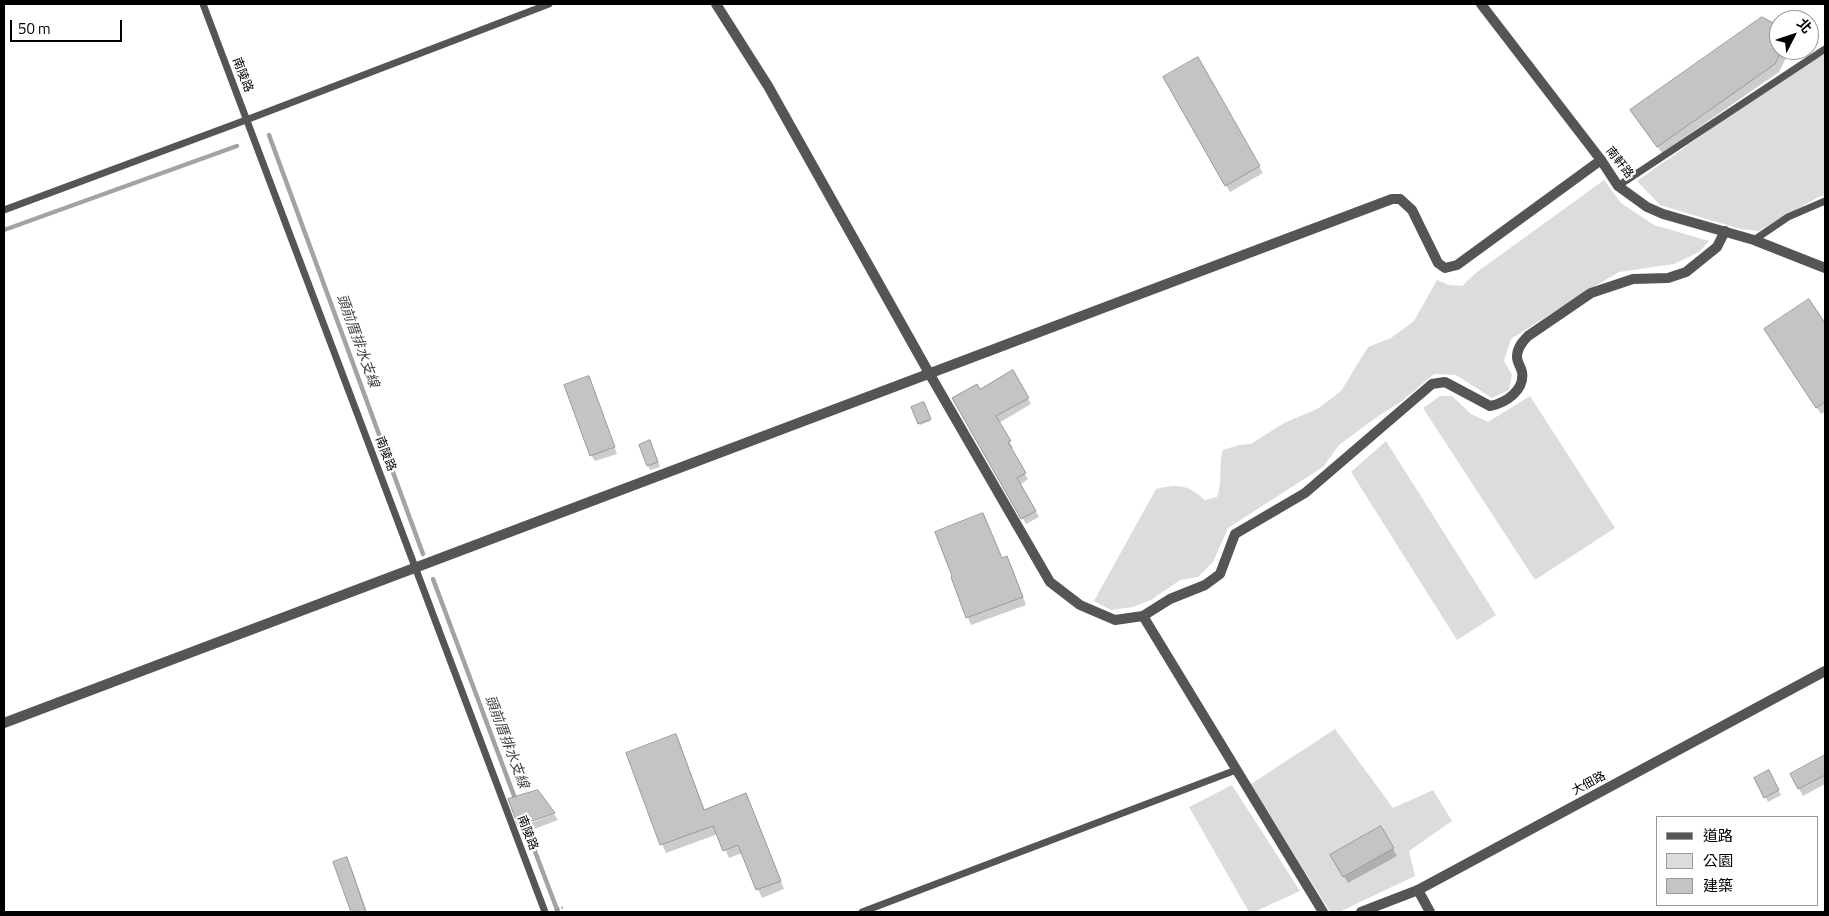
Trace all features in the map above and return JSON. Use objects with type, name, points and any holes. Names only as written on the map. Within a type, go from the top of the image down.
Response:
[{"type":"street","points":[[716,4],[768,86],[929,373],[1050,582],[1080,605],[1115,620],[1143,616],[1170,598],[1205,585],[1220,574],[1235,534],[1305,493],[1432,384],[1445,382],[1490,406],[1501,404],[1511,397],[1521,385],[1522,373],[1517,355],[1520,344],[1528,336],[1590,293],[1634,279],[1668,278],[1686,272],[1717,247],[1725,231]]},
{"type":"street","name":"南軒路","points":[[1481,4],[1601,160],[1618,186],[1647,207],[1754,240],[1825,268]]},
{"type":"street","points":[[4,723],[417,569],[929,373],[1392,199],[1400,199],[1412,210],[1438,263],[1444,268],[1457,265],[1601,160]]},
{"type":"street","points":[[1143,616],[1323,912]]},
{"type":"street","name":"大佃路","points":[[1361,912],[1418,890],[1825,671]]},
{"type":"street","points":[[1418,890],[1430,912]]},
{"type":"lane","name":"南陵路","points":[[203,4],[545,912]]},
{"type":"lane","points":[[4,210],[549,4]]},
{"type":"lane","points":[[1618,186],[1825,49]]},
{"type":"lane","points":[[1754,240],[1788,218],[1825,201]]},
{"type":"lane","points":[[862,912],[1236,770]]},
{"type":"green space","points":[[1825,54],[1825,196],[1820,196],[1759,231],[1740,229],[1660,205],[1637,181],[1790,73],[1814,60],[1819,60],[1819,57]]},
{"type":"green space","points":[[1604,180],[1621,203],[1654,225],[1709,241],[1699,252],[1674,264],[1619,272],[1511,339],[1504,361],[1512,375],[1509,390],[1492,398],[1456,375],[1434,374],[1402,401],[1339,445],[1323,467],[1228,528],[1213,562],[1198,577],[1180,580],[1151,600],[1133,607],[1111,610],[1094,601],[1156,489],[1176,486],[1187,488],[1205,500],[1217,497],[1220,486],[1223,450],[1239,445],[1251,444],[1284,423],[1319,408],[1341,391],[1368,347],[1391,338],[1414,321],[1437,280],[1449,285],[1462,286],[1477,272]]},
{"type":"green space","points":[[1440,396],[1452,396],[1471,414],[1488,422],[1530,396],[1615,528],[1535,580],[1423,408]]},
{"type":"green space","points":[[1386,441],[1496,615],[1457,640],[1351,472]]},
{"type":"green space","points":[[1335,729],[1393,808],[1433,790],[1452,821],[1409,851],[1415,876],[1339,912],[1330,912],[1251,784]],"holes":[[[1381,826],[1394,848],[1344,877],[1331,855]]]},
{"type":"green space","points":[[1232,785],[1300,891],[1254,912],[1249,912],[1189,807]]},
{"type":"building","points":[[1762,17],[1769,21],[1769,60],[1777,60],[1775,64],[1657,147],[1630,110]]},
{"type":"building","points":[[1198,57],[1260,166],[1225,186],[1163,77]]},
{"type":"building","points":[[1809,299],[1825,323],[1825,402],[1816,408],[1764,329]]},
{"type":"building","points":[[1013,370],[1029,398],[996,416],[1011,441],[1008,442],[1026,473],[1017,478],[1036,511],[1021,519],[952,398],[977,384],[980,389]]},
{"type":"building","points":[[589,376],[615,447],[590,456],[564,385]]},
{"type":"building","points":[[924,402],[931,419],[918,424],[911,407]]},
{"type":"building","points":[[650,440],[658,462],[647,466],[639,445]]},
{"type":"building","points":[[983,513],[1002,558],[1007,556],[1023,597],[966,618],[935,532]]},
{"type":"building","points":[[676,734],[704,810],[746,793],[781,881],[756,890],[738,845],[723,851],[713,826],[660,845],[626,753]]},
{"type":"building","points":[[1825,755],[1825,775],[1798,789],[1790,774]]},
{"type":"building","points":[[1769,770],[1779,790],[1764,798],[1754,778]]},
{"type":"building","points":[[538,790],[555,813],[518,826],[508,799]]},
{"type":"building","points":[[1381,826],[1394,848],[1343,877],[1330,855]]},
{"type":"building","points":[[347,857],[366,912],[351,912],[333,862]]},
{"type":"waterway","name":"頭前厝排水支線","points":[[269,135],[423,554]]},
{"type":"waterway","name":"頭前厝排水支線","points":[[4,230],[237,146]]},
{"type":"waterway","name":"頭前厝排水支線","points":[[433,579],[516,801]]},
{"type":"waterway","name":"頭前厝排水支線","points":[[523,820],[558,912]]}]
